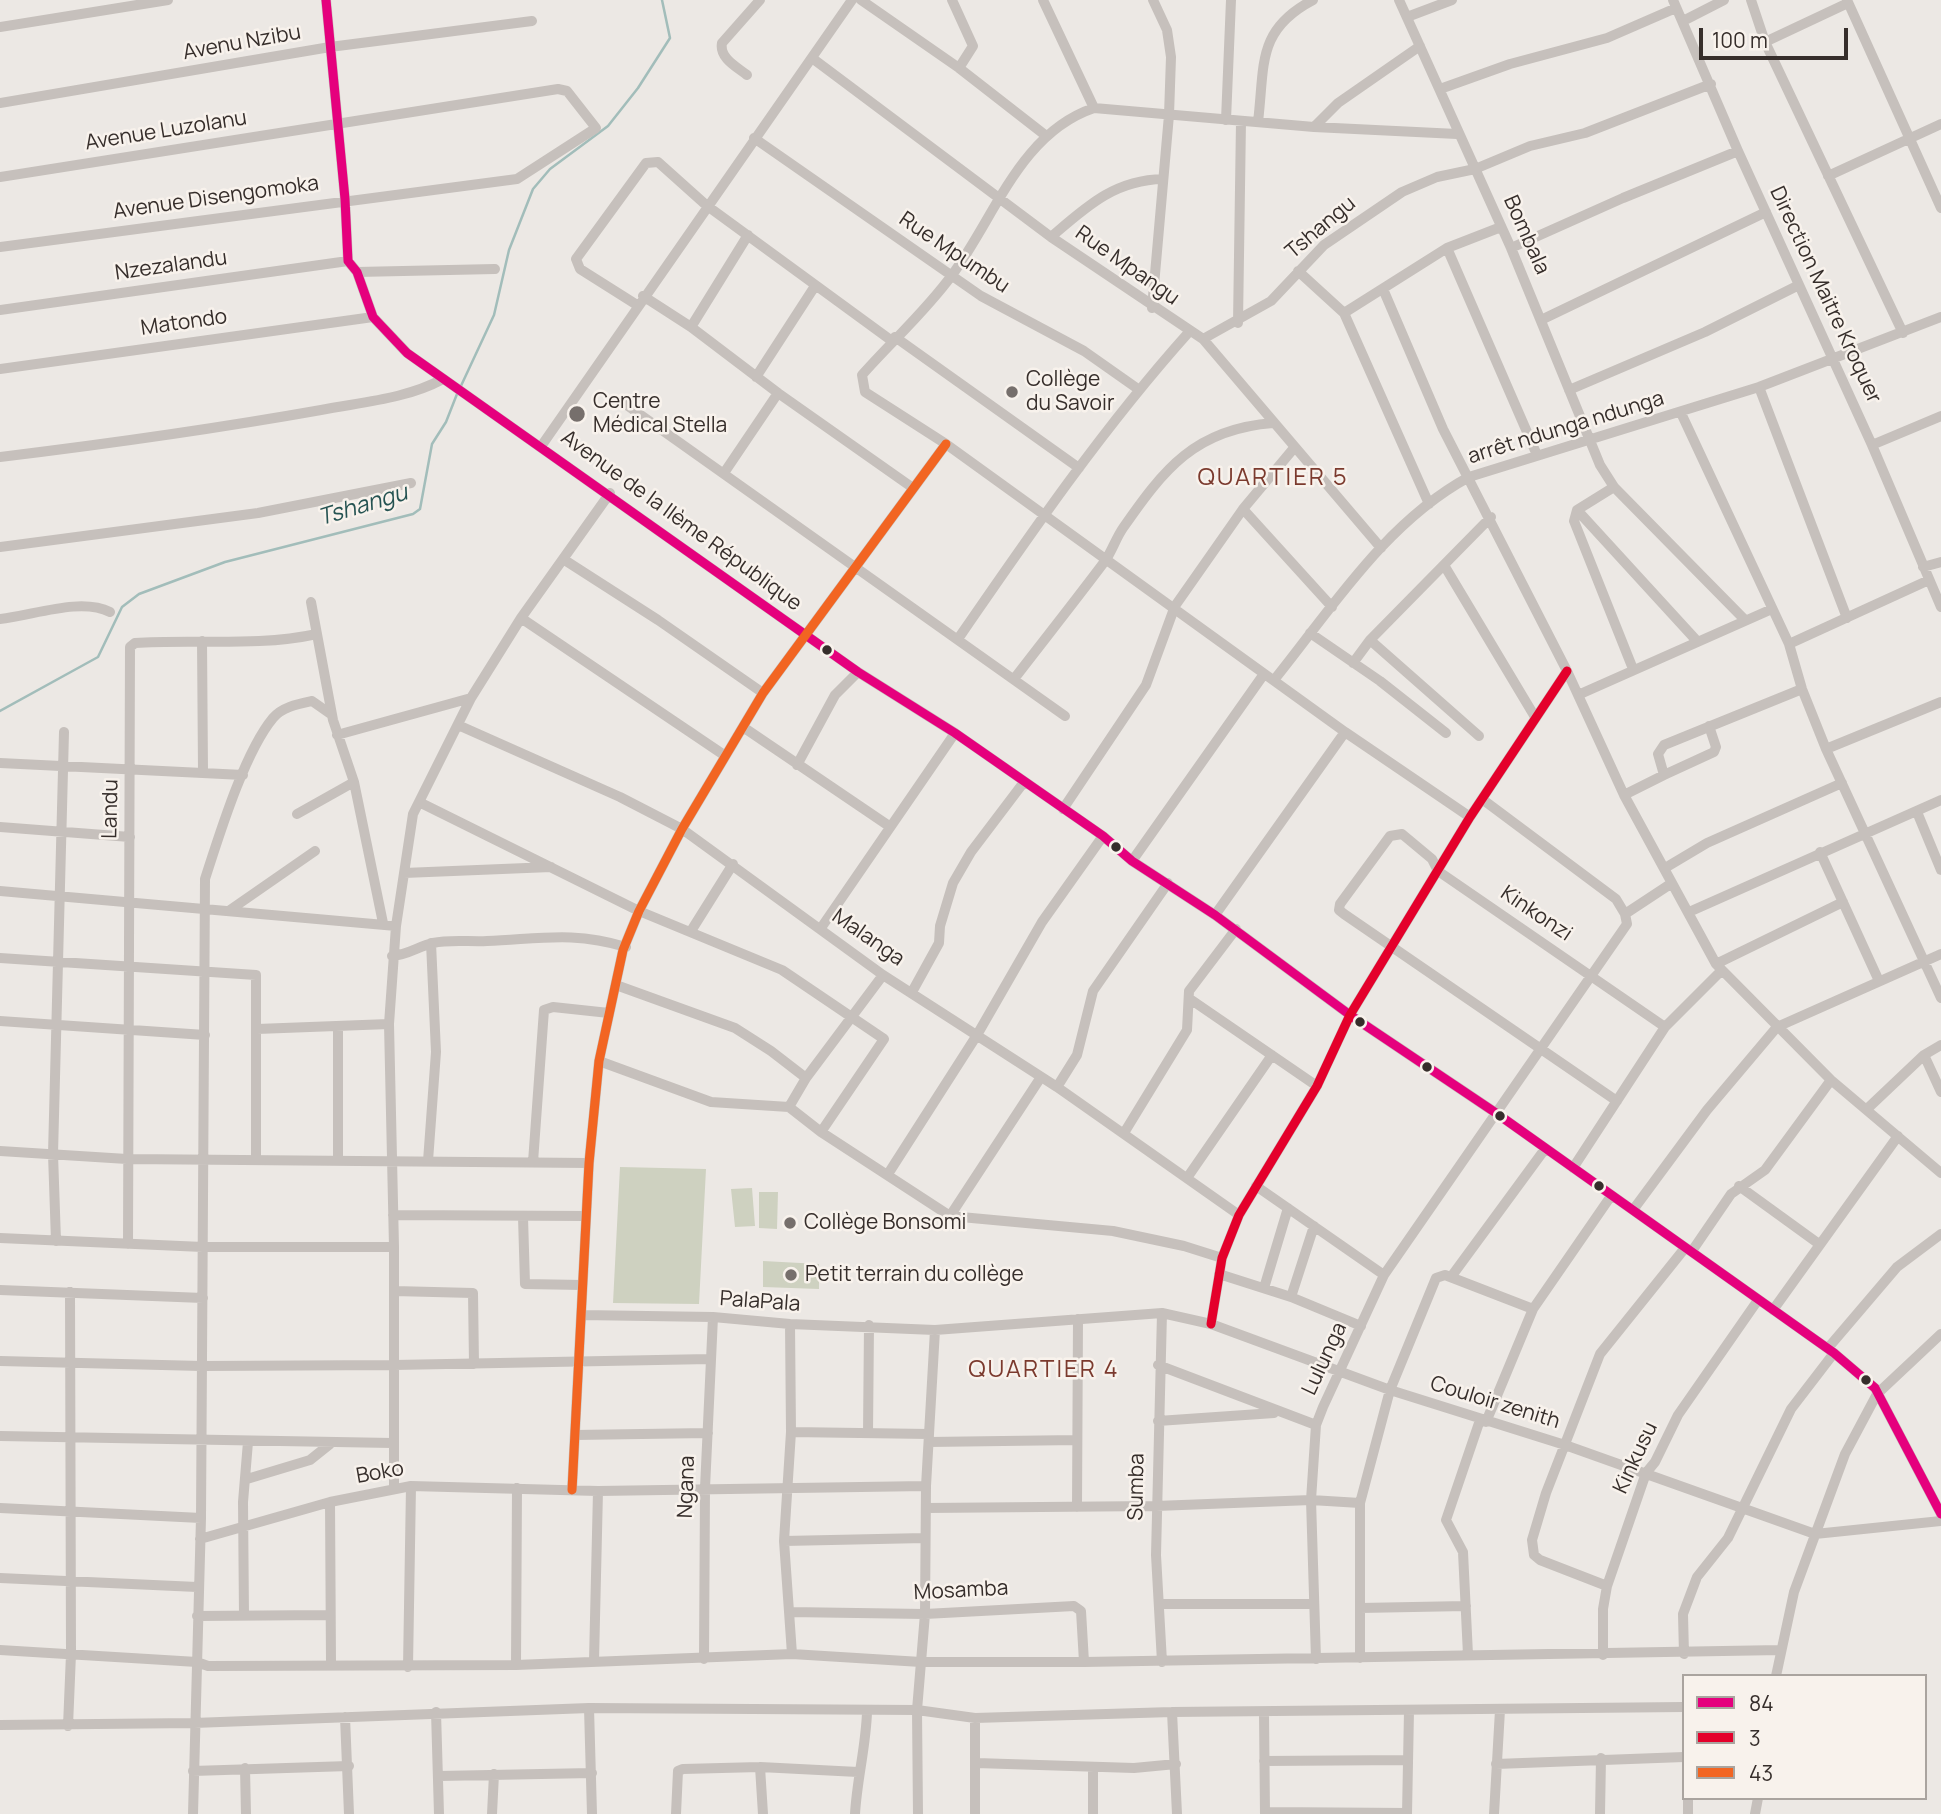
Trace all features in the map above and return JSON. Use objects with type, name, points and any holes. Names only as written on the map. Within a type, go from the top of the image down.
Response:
[{"type":"street","points":[[0,27],[168,0]]},
{"type":"street","points":[[326,0],[345,200],[348,261]]},
{"type":"street","points":[[747,75],[724,56],[722,43],[760,0]]},
{"type":"street","points":[[861,0],[959,68],[1045,135]]},
{"type":"street","points":[[952,0],[973,46],[959,68]]},
{"type":"street","points":[[1043,0],[1094,108]]},
{"type":"street","points":[[1152,307],[1170,115],[1171,57],[1167,30],[1153,0]]},
{"type":"street","points":[[1226,120],[1231,0]]},
{"type":"street","points":[[1258,122],[1273,31],[1284,19],[1313,0]]},
{"type":"street","name":"Bombala","points":[[1399,0],[1440,89],[1457,134],[1511,248],[1588,439],[1614,487],[1745,620]]},
{"type":"street","points":[[1407,17],[1452,0]]},
{"type":"street","points":[[1683,21],[1724,0]]},
{"type":"street","points":[[1751,0],[1765,42],[1903,333]]},
{"type":"street","points":[[542,445],[849,2]]},
{"type":"street","points":[[1765,42],[1847,2],[1941,208]]},
{"type":"street","points":[[1440,89],[1510,64],[1607,38],[1674,4]]},
{"type":"street","name":"Direction Maitre Kroquer","points":[[1674,4],[1872,445],[1941,607]]},
{"type":"street","name":"Avenu Nzibu","points":[[0,103],[330,47],[532,21]]},
{"type":"street","points":[[1314,127],[1338,103],[1420,46]]},
{"type":"street","name":"Rue Mpangu","points":[[812,58],[1051,237],[1203,339],[1381,548]]},
{"type":"street","name":"Tshangu","points":[[1203,339],[1238,323],[1271,301],[1324,245],[1402,192],[1437,177],[1475,169],[1530,146],[1585,133],[1711,84]]},
{"type":"street","name":"Avenue Luzolanu","points":[[0,177],[558,89],[567,91],[594,122],[592,133]]},
{"type":"street","points":[[1457,134],[1314,127],[1094,108],[1060,122],[1045,135],[999,199],[952,276],[862,375],[865,392],[946,444],[1175,606],[1345,732],[1470,817]]},
{"type":"street","points":[[1238,323],[1241,121]]},
{"type":"street","points":[[1828,176],[1941,124]]},
{"type":"street","name":"Avenue Disengomoka","points":[[0,247],[517,178],[592,133]]},
{"type":"street","name":"Rue Mpumbu","points":[[754,138],[1003,310],[1025,318],[1084,352],[1138,389]]},
{"type":"street","points":[[1511,248],[1738,151]]},
{"type":"street","points":[[913,488],[778,393],[691,327],[575,265],[579,253],[646,163],[657,162],[706,205],[815,286],[1079,468]]},
{"type":"street","points":[[1051,237],[1088,205],[1133,181],[1163,179]]},
{"type":"street","points":[[1541,320],[1766,212]]},
{"type":"street","points":[[1344,313],[1447,248],[1501,227]]},
{"type":"street","points":[[691,327],[748,236]]},
{"type":"street","points":[[1447,248],[1537,455]]},
{"type":"street","name":"Avenue de la IIème République","points":[[348,261],[356,272],[373,317],[407,353],[610,493],[858,672],[955,733],[1103,836],[1132,861],[1236,929],[1350,1015],[1496,1113],[1863,1375],[1877,1394],[1941,1514]]},
{"type":"street","name":"Nzezalandu","points":[[0,310],[348,261]]},
{"type":"street","points":[[356,272],[495,268]]},
{"type":"street","points":[[1298,271],[1344,313],[1429,504]]},
{"type":"street","points":[[1569,390],[1705,332],[1799,285]]},
{"type":"street","points":[[756,377],[815,286]]},
{"type":"street","points":[[1383,289],[1443,429],[1491,517],[1624,795],[1719,967],[1831,1080],[1941,1173]]},
{"type":"street","name":"Matondo","points":[[0,369],[373,317]]},
{"type":"street","name":"arrêt ndunga ndunga","points":[[1132,861],[1269,677],[1310,633],[1381,548],[1429,504],[1469,477],[1759,387],[1941,317]]},
{"type":"street","points":[[958,639],[1044,514],[1138,389],[1189,332]]},
{"type":"street","points":[[0,457],[112,443],[296,414],[421,391],[443,379]]},
{"type":"street","points":[[1759,387],[1847,618]]},
{"type":"street","points":[[724,473],[778,393]]},
{"type":"street","points":[[621,401],[1065,716]]},
{"type":"street","points":[[1681,413],[1789,644],[1802,689],[1826,749],[1926,960],[1941,998]]},
{"type":"street","points":[[1872,445],[1941,416]]},
{"type":"street","points":[[1014,679],[1107,558],[1123,528],[1161,474],[1201,443],[1239,428],[1273,423]]},
{"type":"street","points":[[572,1490],[589,1163],[599,1060],[623,950],[639,911],[682,829],[763,693],[946,444]]},
{"type":"street","points":[[1063,809],[1146,685],[1175,606],[1243,509],[1294,448]]},
{"type":"street","points":[[0,547],[258,513],[411,483]]},
{"type":"street","points":[[1577,510],[1614,487]]},
{"type":"street","points":[[394,1488],[394,1247],[389,1024],[396,926],[413,814],[471,698],[521,618],[610,493]]},
{"type":"street","points":[[1243,509],[1332,607]]},
{"type":"street","points":[[1577,510],[1696,640]]},
{"type":"street","points":[[1577,510],[1575,526],[1633,669]]},
{"type":"street","points":[[1353,663],[1370,640],[1491,517]]},
{"type":"street","points":[[563,559],[659,620],[763,693]]},
{"type":"street","points":[[1923,567],[1941,562]]},
{"type":"street","points":[[1444,565],[1535,718]]},
{"type":"street","points":[[1789,644],[1929,580]]},
{"type":"street","points":[[311,603],[332,715],[354,782],[383,923]]},
{"type":"street","points":[[0,620],[71,608],[99,607],[110,612]]},
{"type":"street","points":[[1578,695],[1696,640],[1772,609]]},
{"type":"street","points":[[521,618],[724,755]]},
{"type":"street","points":[[1310,633],[1446,733]]},
{"type":"street","points":[[203,771],[202,641],[270,640],[317,634]]},
{"type":"street","points":[[1370,640],[1479,736]]},
{"type":"street","name":"Landu","points":[[128,1244],[130,651],[135,643],[202,641]]},
{"type":"street","points":[[1211,1324],[1222,1258],[1239,1215],[1317,1086],[1350,1015],[1391,947],[1470,817],[1567,671]]},
{"type":"street","points":[[797,765],[835,695],[858,672]]},
{"type":"street","points":[[1664,775],[1658,754],[1660,747],[1802,689]]},
{"type":"street","points":[[337,735],[471,698]]},
{"type":"street","points":[[192,1814],[201,1518],[205,879],[243,775],[274,716],[292,705],[312,701],[332,715]]},
{"type":"street","points":[[1826,749],[1941,702]]},
{"type":"street","name":"Malanga","points":[[458,725],[620,797],[682,829],[883,975],[1057,1087],[1239,1215]]},
{"type":"street","points":[[1624,795],[1714,752],[1716,747],[1709,726]]},
{"type":"street","points":[[743,727],[889,825]]},
{"type":"street","points":[[55,1241],[53,1154],[64,732]]},
{"type":"street","points":[[1215,915],[1345,732]]},
{"type":"street","points":[[821,928],[889,825],[955,733]]},
{"type":"street","points":[[0,763],[65,764],[243,775]]},
{"type":"street","points":[[297,814],[354,782]]},
{"type":"street","points":[[912,992],[939,943],[940,926],[953,883],[971,852],[1024,782]]},
{"type":"street","points":[[1665,868],[1707,843],[1842,783]]},
{"type":"street","points":[[1482,799],[1616,899],[1625,914],[1672,883]]},
{"type":"street","points":[[1689,912],[1941,800]]},
{"type":"street","points":[[419,802],[639,911],[782,970],[884,1040],[821,1132]]},
{"type":"street","points":[[1917,812],[1941,870]]},
{"type":"street","points":[[0,827],[61,829],[130,837]]},
{"type":"street","name":"Kinkonzi","points":[[1391,947],[1339,909],[1390,836],[1402,834],[1432,859],[1438,871],[1665,1027]]},
{"type":"street","points":[[888,1174],[977,1035],[1042,922],[1103,836]]},
{"type":"street","points":[[230,910],[315,851]]},
{"type":"street","points":[[1819,852],[1879,981]]},
{"type":"street","points":[[691,931],[733,864]]},
{"type":"street","points":[[404,873],[554,867]]},
{"type":"street","points":[[1057,1087],[1077,1055],[1093,991],[1168,883]]},
{"type":"street","points":[[0,891],[396,926]]},
{"type":"street","points":[[1573,1168],[1665,1027],[1719,967],[1843,902]]},
{"type":"street","name":"Lulunga","points":[[1316,1659],[1311,1500],[1316,1425],[1384,1275],[1593,976],[1627,924],[1625,914]]},
{"type":"street","points":[[1124,1133],[1187,1030],[1191,999],[1189,991],[1236,929]]},
{"type":"street","points":[[393,956],[403,956],[431,943],[489,941],[544,935],[606,941],[626,947]]},
{"type":"street","points":[[428,1161],[436,1052],[431,943]]},
{"type":"street","points":[[1391,947],[1618,1101]]},
{"type":"street","points":[[1633,1210],[1707,1110],[1777,1027],[1941,954]]},
{"type":"street","points":[[0,958],[205,974],[256,975],[256,1158]]},
{"type":"street","points":[[789,1107],[806,1079],[883,975]]},
{"type":"street","points":[[616,985],[735,1028],[771,1051],[806,1079]]},
{"type":"street","points":[[1191,999],[1317,1086]]},
{"type":"street","points":[[533,1162],[544,1010],[553,1007],[609,1013]]},
{"type":"street","points":[[0,1021],[205,1035]]},
{"type":"street","points":[[257,1028],[389,1024]]},
{"type":"street","points":[[338,1027],[338,1160]]},
{"type":"street","points":[[1867,1109],[1924,1055],[1941,1045]]},
{"type":"street","points":[[1187,1178],[1272,1055]]},
{"type":"street","points":[[1924,1055],[1941,1092]]},
{"type":"street","points":[[599,1060],[711,1102],[789,1107],[821,1132],[950,1216],[1113,1231],[1184,1246],[1222,1258]]},
{"type":"street","points":[[950,1216],[1041,1077]]},
{"type":"street","points":[[1607,1586],[1534,1555],[1532,1540],[1565,1445],[1604,1346],[1689,1250],[1739,1186],[1765,1170],[1831,1080]]},
{"type":"street","points":[[1773,1310],[1898,1136]]},
{"type":"street","points":[[1451,1277],[1545,1149]]},
{"type":"street","points":[[0,1151],[127,1159],[256,1158],[589,1163]]},
{"type":"street","points":[[1256,1186],[1384,1275]]},
{"type":"street","points":[[1739,1186],[1819,1244]]},
{"type":"street","points":[[1468,1655],[1463,1552],[1446,1520],[1483,1421],[1533,1309],[1611,1196]]},
{"type":"street","points":[[1264,1288],[1288,1208]]},
{"type":"street","points":[[393,1215],[586,1216]]},
{"type":"street","points":[[523,1217],[525,1284],[582,1285]]},
{"type":"street","points":[[1291,1297],[1314,1226]]},
{"type":"street","points":[[1684,1654],[1684,1614],[1688,1596],[1704,1564],[1728,1538],[1791,1409],[1831,1351],[1897,1267],[1941,1234]]},
{"type":"street","points":[[0,1238],[203,1247],[394,1247]]},
{"type":"street","points":[[1219,1274],[1291,1297],[1361,1326]]},
{"type":"street","points":[[1360,1658],[1360,1503],[1390,1390],[1436,1278],[1440,1275],[1451,1277],[1533,1309]]},
{"type":"street","points":[[0,1290],[203,1298]]},
{"type":"street","points":[[394,1291],[473,1293],[474,1364]]},
{"type":"street","points":[[68,1726],[71,1654],[69,1292]]},
{"type":"street","name":"Kinkusu","points":[[1603,1655],[1603,1609],[1607,1586],[1646,1473],[1655,1462],[1678,1415],[1758,1300]]},
{"type":"street","name":"Couloir zenith","points":[[1078,1319],[1162,1313],[1211,1324],[1340,1373],[1483,1421],[1565,1445],[1815,1534]]},
{"type":"street","name":"Sumba","points":[[1162,1313],[1158,1365],[1156,1506],[1162,1662]]},
{"type":"street","name":"PalaPala","points":[[581,1315],[713,1317],[790,1324],[935,1329],[1078,1319]]},
{"type":"street","name":"Ngana","points":[[704,1659],[705,1488],[713,1317]]},
{"type":"street","points":[[1077,1507],[1078,1319]]},
{"type":"street","points":[[790,1324],[791,1432],[785,1490],[785,1541],[792,1654]]},
{"type":"street","points":[[868,1433],[869,1325]]},
{"type":"street","points":[[918,1814],[917,1710],[925,1614],[926,1486],[935,1329]]},
{"type":"street","points":[[1776,1674],[1794,1592],[1846,1454],[1877,1394],[1941,1334]]},
{"type":"street","points":[[0,1361],[202,1366],[577,1364],[710,1359]]},
{"type":"street","points":[[1158,1365],[1221,1387],[1277,1413],[1316,1425]]},
{"type":"street","points":[[1158,1422],[1277,1413]]},
{"type":"street","points":[[791,1432],[868,1433],[929,1438],[1077,1440]]},
{"type":"street","points":[[575,1435],[708,1433]]},
{"type":"street","points":[[0,1436],[330,1444],[392,1443]]},
{"type":"street","points":[[244,1615],[243,1502],[248,1442]]},
{"type":"street","points":[[247,1479],[310,1460],[330,1444]]},
{"type":"street","points":[[408,1667],[411,1486]]},
{"type":"street","name":"Boko","points":[[200,1539],[330,1502],[411,1486],[598,1491],[705,1488],[785,1490]]},
{"type":"street","points":[[785,1490],[926,1486]]},
{"type":"street","points":[[516,1665],[517,1488]]},
{"type":"street","points":[[594,1661],[598,1491]]},
{"type":"street","points":[[926,1508],[1156,1506],[1311,1500],[1360,1503]]},
{"type":"street","points":[[330,1502],[331,1664]]},
{"type":"street","points":[[0,1508],[201,1518]]},
{"type":"street","points":[[1815,1534],[1941,1521]]},
{"type":"street","points":[[785,1541],[925,1538]]},
{"type":"street","points":[[0,1578],[197,1587]]},
{"type":"street","points":[[1160,1604],[1313,1604]]},
{"type":"street","name":"Mosamba","points":[[789,1612],[925,1614],[1074,1606],[1081,1611],[1084,1662]]},
{"type":"street","points":[[1360,1608],[1466,1606]]},
{"type":"street","points":[[197,1616],[329,1615]]},
{"type":"street","points":[[0,1650],[197,1662],[216,1666],[331,1664],[408,1667],[792,1654],[921,1662],[1162,1662],[1468,1655],[1684,1654],[1781,1650]]},
{"type":"street","points":[[0,1725],[194,1723],[589,1708],[734,1707],[867,1712],[917,1710],[975,1718],[1171,1712],[1682,1707]]},
{"type":"street","points":[[589,1708],[592,1814]]},
{"type":"street","points":[[1494,1814],[1500,1710]]},
{"type":"street","points":[[1264,1713],[1265,1813],[1407,1814],[1409,1711]]},
{"type":"street","points":[[436,1712],[439,1814]]},
{"type":"street","points":[[855,1814],[858,1772],[866,1744],[867,1712]]},
{"type":"street","points":[[1171,1712],[1177,1814]]},
{"type":"street","points":[[345,1717],[349,1814]]},
{"type":"street","points":[[975,1718],[975,1814]]},
{"type":"street","points":[[1496,1764],[1682,1757]]},
{"type":"street","points":[[1600,1814],[1601,1758]]},
{"type":"street","points":[[1264,1761],[1408,1760]]},
{"type":"street","points":[[976,1763],[1093,1767],[1176,1764]]},
{"type":"street","points":[[193,1771],[349,1766]]},
{"type":"street","points":[[676,1814],[678,1771],[760,1767],[858,1772]]},
{"type":"street","points":[[760,1767],[763,1814]]},
{"type":"street","points":[[1093,1767],[1093,1814]]},
{"type":"street","points":[[245,1768],[246,1814]]},
{"type":"street","points":[[439,1776],[592,1773]]},
{"type":"street","points":[[492,1814],[494,1774]]},
{"type":"green space","points":[[620,1167],[706,1169],[699,1304],[613,1303]]},
{"type":"green space","points":[[752,1188],[755,1226],[735,1227],[731,1189]]},
{"type":"green space","points":[[759,1192],[778,1192],[777,1229],[759,1228]]},
{"type":"green space","name":"Petit terrain du collège","points":[[763,1261],[819,1264],[819,1289],[763,1287]]},
{"type":"waterway","name":"Tshangu","points":[[460,388],[494,315],[509,250],[533,189],[550,169],[608,126],[638,88],[670,38],[662,0]]},
{"type":"waterway","name":"Tshangu","points":[[0,711],[98,657],[122,607],[139,594],[225,562],[413,514],[420,509],[432,444],[446,422],[457,394]]},
{"type":"transit line","name":"84","points":[[326,0],[345,199],[348,261],[357,272],[373,317],[407,353],[858,672],[955,733],[1103,836],[1132,861],[1215,915],[1350,1015],[1496,1113],[1834,1353],[1875,1388],[1941,1514]]},
{"type":"transit line","name":"43","points":[[572,1490],[589,1163],[599,1061],[623,950],[639,911],[682,829],[763,693],[946,444]]},
{"type":"transit line","name":"3","points":[[1211,1324],[1222,1258],[1239,1215],[1317,1086],[1350,1015],[1470,817],[1567,671]]},
{"type":"place","name":"Collège du Savoir","points":[[1012,392]]},
{"type":"place","name":"Centre Médical Stella","points":[[577,414]]},
{"type":"place","name":"Collège Bonsomi","points":[[790,1223]]},
{"type":"place","name":"Petit terrain du collège","points":[[791,1275]]},
{"type":"district","name":"QUARTIER 5","points":[[1273,478]]},
{"type":"district","name":"QUARTIER 4","points":[[1044,1370]]}]
